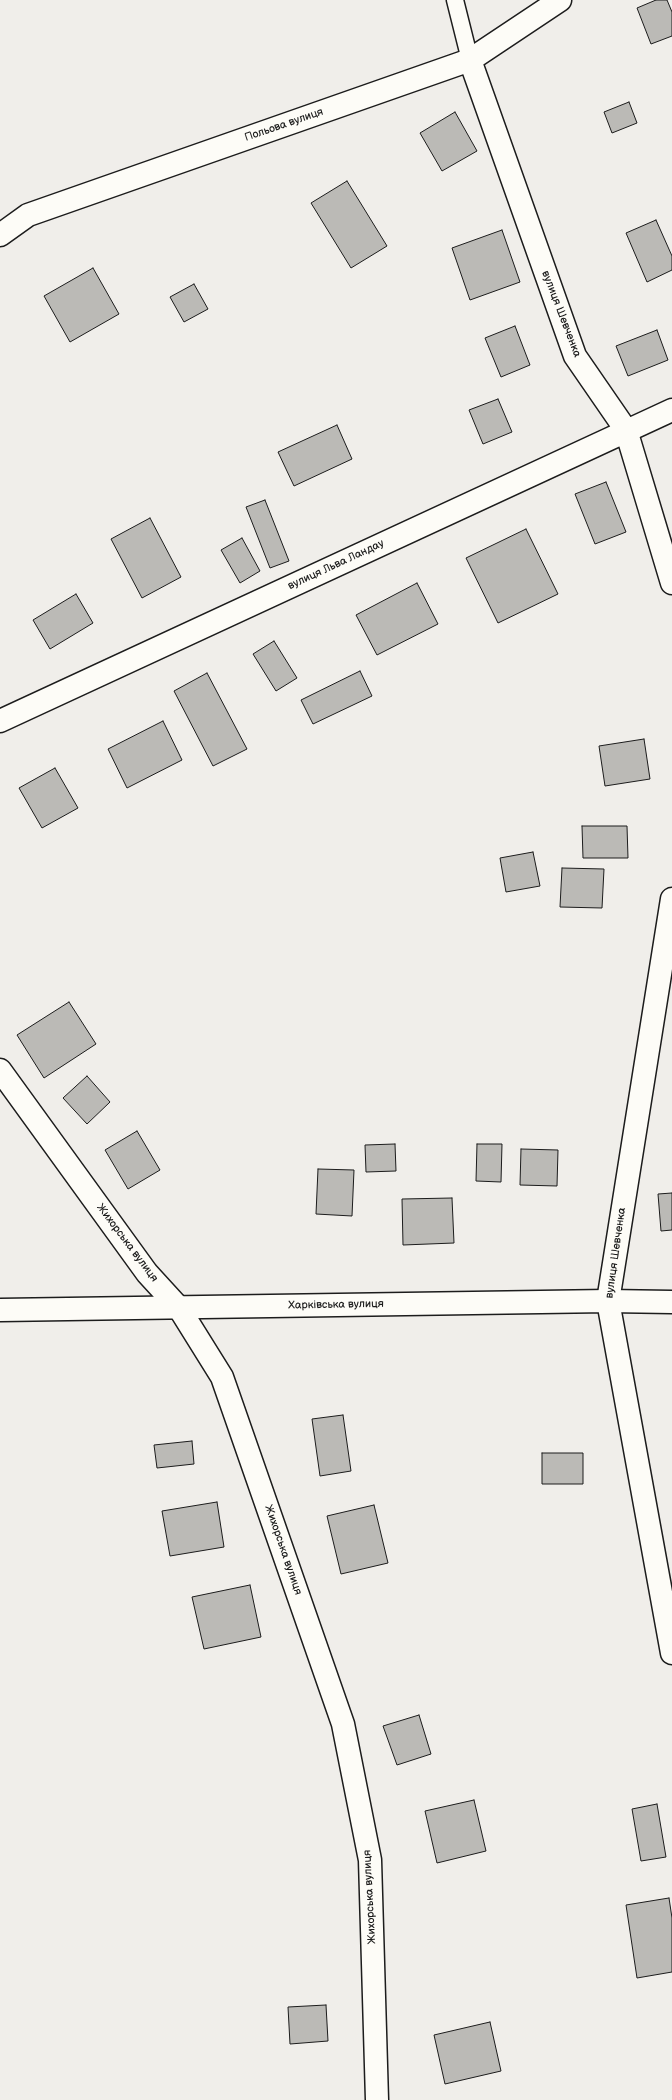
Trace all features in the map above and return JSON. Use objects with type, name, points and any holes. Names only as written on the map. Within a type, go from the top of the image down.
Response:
[{"type":"street","name":"Польова вулиця","points":[[0,235],[28,216],[470,60],[560,0]]},
{"type":"street","name":"вулиця Шевченка","points":[[470,60],[575,356],[626,430],[672,584]]},
{"type":"street","name":"вулиця Льва Ландау","points":[[0,721],[672,410]]},
{"type":"street","name":"вулиця Шевченка","points":[[672,899],[608,1301],[672,1653]]},
{"type":"street","name":"Жихорська вулиця","points":[[0,1070],[146,1273],[179,1308],[222,1377],[343,1724],[370,1860],[377,2100]]},
{"type":"street","name":"Харківська вулиця","points":[[0,1310],[608,1301],[672,1302]]},
{"type":"lane","points":[[455,0],[470,60]]},
{"type":"building","points":[[656,0],[667,0],[672,12],[672,36],[651,44],[637,8]]},
{"type":"building","points":[[629,102],[637,123],[612,133],[604,112]]},
{"type":"building","points":[[455,112],[477,151],[442,171],[420,133]]},
{"type":"building","points":[[347,181],[387,246],[351,268],[311,203]]},
{"type":"building","points":[[656,220],[672,256],[672,270],[647,282],[626,233]]},
{"type":"building","points":[[502,230],[520,282],[470,300],[452,248]]},
{"type":"building","points":[[93,268],[119,314],[70,342],[44,296]]},
{"type":"building","points":[[194,284],[208,309],[184,322],[170,297]]},
{"type":"building","points":[[515,326],[530,365],[501,377],[485,338]]},
{"type":"building","points":[[657,330],[668,360],[628,376],[616,346]]},
{"type":"building","points":[[498,399],[512,432],[483,444],[469,410]]},
{"type":"building","points":[[337,425],[352,459],[294,486],[278,452]]},
{"type":"building","points":[[606,482],[626,532],[595,544],[575,494]]},
{"type":"building","points":[[265,500],[289,561],[270,568],[246,507]]},
{"type":"building","points":[[150,518],[181,577],[142,598],[111,539]]},
{"type":"building","points":[[526,529],[558,594],[498,623],[466,558]]},
{"type":"building","points":[[242,538],[260,571],[240,583],[221,550]]},
{"type":"building","points":[[417,583],[438,624],[377,655],[356,615]]},
{"type":"building","points":[[76,594],[93,623],[50,649],[33,620]]},
{"type":"building","points":[[274,641],[297,678],[276,691],[253,654]]},
{"type":"building","points":[[360,671],[372,696],[313,724],[301,700]]},
{"type":"building","points":[[207,673],[247,749],[213,766],[174,691]]},
{"type":"building","points":[[163,721],[182,760],[127,788],[108,749]]},
{"type":"building","points":[[644,739],[650,779],[605,786],[599,746]]},
{"type":"building","points":[[55,768],[78,808],[42,828],[19,788]]},
{"type":"building","points":[[582,826],[627,826],[628,858],[583,858]]},
{"type":"building","points":[[533,852],[540,886],[506,892],[500,858]]},
{"type":"building","points":[[562,868],[604,869],[602,908],[560,907]]},
{"type":"building","points":[[69,1002],[96,1044],[44,1078],[17,1035]]},
{"type":"building","points":[[87,1076],[110,1102],[87,1124],[63,1098]]},
{"type":"building","points":[[137,1131],[160,1170],[128,1189],[105,1150]]},
{"type":"building","points":[[395,1144],[396,1171],[366,1172],[365,1145]]},
{"type":"building","points":[[477,1144],[502,1144],[501,1182],[476,1181]]},
{"type":"building","points":[[521,1149],[558,1150],[557,1186],[520,1185]]},
{"type":"building","points":[[318,1169],[354,1170],[352,1216],[316,1214]]},
{"type":"building","points":[[672,1193],[672,1230],[661,1231],[658,1194]]},
{"type":"building","points":[[452,1198],[454,1243],[403,1245],[402,1199]]},
{"type":"building","points":[[343,1415],[351,1471],[320,1476],[312,1419]]},
{"type":"building","points":[[192,1441],[194,1464],[157,1468],[154,1445]]},
{"type":"building","points":[[542,1453],[583,1453],[583,1484],[542,1484]]},
{"type":"building","points":[[217,1502],[224,1547],[170,1556],[162,1511]]},
{"type":"building","points":[[374,1505],[388,1563],[341,1574],[327,1516]]},
{"type":"building","points":[[250,1585],[261,1637],[204,1649],[192,1597]]},
{"type":"building","points":[[419,1715],[431,1754],[397,1765],[383,1726]]},
{"type":"building","points":[[474,1800],[486,1851],[437,1863],[425,1811]]},
{"type":"building","points":[[657,1804],[666,1857],[641,1861],[632,1809]]},
{"type":"building","points":[[669,1898],[672,1918],[672,1972],[637,1978],[626,1905]]},
{"type":"building","points":[[326,2005],[328,2041],[290,2044],[288,2007]]},
{"type":"building","points":[[490,2022],[501,2071],[445,2084],[434,2035]]}]
